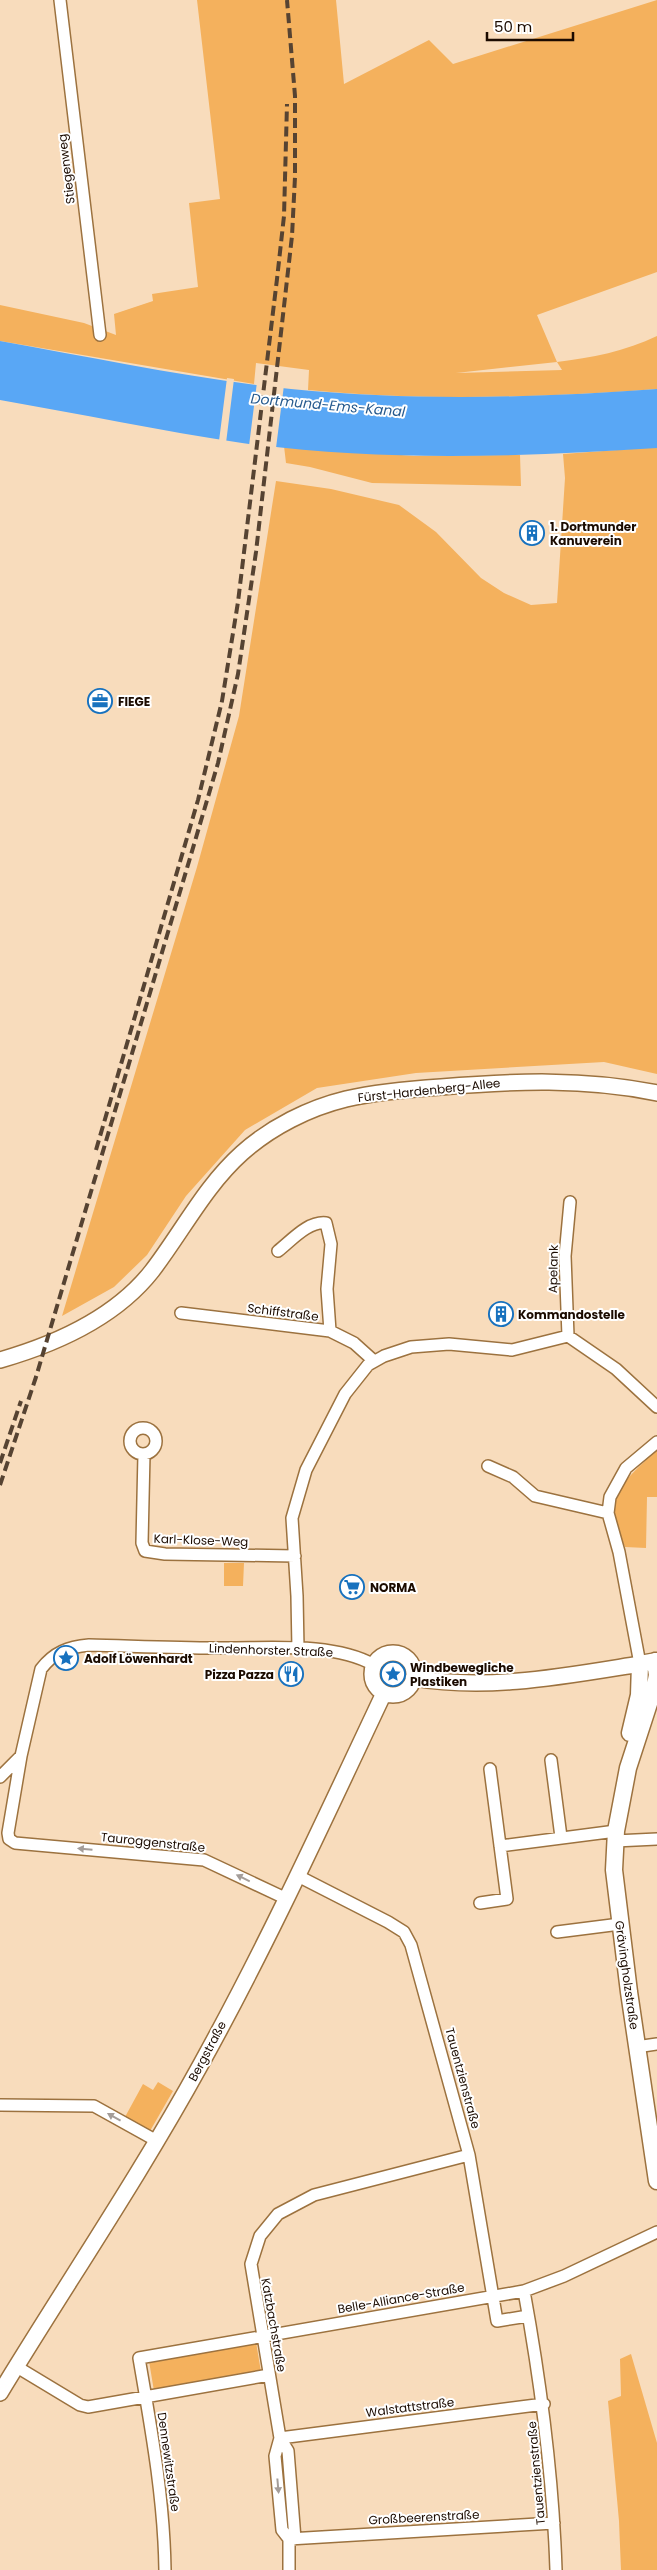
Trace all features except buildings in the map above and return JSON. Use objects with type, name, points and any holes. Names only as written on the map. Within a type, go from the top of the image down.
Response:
[{"type":"main road","name":"Grävingholzstraße","points":[[651,1662],[655,1685],[628,1768],[615,1836],[614,1870],[636,2047],[657,2181]]},
{"type":"street","name":"Stiegenweg","points":[[60,0],[100,335]]},
{"type":"street","name":"Fürst-Hardenberg-Allee","points":[[0,1360],[59,1340],[92,1322],[125,1298],[151,1272],[203,1198],[242,1153],[272,1130],[308,1112],[346,1099],[375,1094],[495,1082],[588,1082],[657,1093]]},
{"type":"street","name":"Apelank","points":[[568,1336],[565,1256],[570,1202]]},
{"type":"street","points":[[278,1251],[318,1222],[326,1224],[331,1244],[328,1289],[330,1331]]},
{"type":"street","name":"Schiffstraße","points":[[181,1314],[330,1331],[354,1342],[374,1361]]},
{"type":"street","points":[[298,1649],[292,1518],[306,1470],[345,1394],[374,1361],[398,1350],[428,1345],[512,1350],[568,1336],[616,1369],[657,1407]]},
{"type":"street","points":[[413,1678],[465,1682],[536,1680],[651,1662],[608,1513],[610,1497],[626,1468],[657,1442]]},
{"type":"street","name":"Karl-Klose-Weg","points":[[144,1454],[142,1543],[145,1551],[165,1554],[294,1556]]},
{"type":"street","points":[[488,1466],[513,1477],[535,1496],[608,1513]]},
{"type":"street","name":"Lindenhorster Straße","points":[[21,1756],[41,1670],[49,1660],[68,1647],[89,1645],[298,1649],[339,1652],[362,1658],[374,1665]]},
{"type":"street","points":[[396,1654],[408,1660],[413,1672],[413,1678],[411,1684],[402,1693],[396,1695],[384,1693],[379,1690],[372,1678],[374,1665],[383,1656],[396,1654]]},
{"type":"street","name":"Bergstraße","points":[[2,2384],[17,2367],[157,2141],[202,2063],[287,1900],[384,1693]]},
{"type":"street","points":[[0,1778],[21,1756]]},
{"type":"street","name":"Tauroggenstraße","points":[[21,1756],[8,1833],[9,1839],[15,1843],[204,1860],[287,1900]]},
{"type":"street","points":[[551,1760],[562,1837]]},
{"type":"street","points":[[480,1903],[507,1899],[490,1769]]},
{"type":"street","points":[[500,1846],[562,1837],[615,1836],[657,1839]]},
{"type":"street","name":"Tauentzienstraße","points":[[298,1876],[404,1932],[411,1945],[469,2155],[497,2321],[528,2316]]},
{"type":"street","points":[[557,1932],[620,1924]]},
{"type":"street","points":[[636,2047],[657,2044]]},
{"type":"street","points":[[0,2105],[94,2106],[157,2141]]},
{"type":"street","name":"Katzbachstraße","points":[[289,2570],[292,2539],[288,2451],[280,2438],[251,2264],[260,2236],[278,2214],[314,2195],[469,2155]]},
{"type":"street","name":"Belle-Alliance-Straße","points":[[139,2358],[524,2291],[564,2276],[657,2232]]},
{"type":"street","name":"Tauentzienstraße","points":[[524,2291],[544,2404],[556,2570]]},
{"type":"street","name":"Dennewitzstraße","points":[[139,2358],[161,2501],[166,2570]]},
{"type":"street","points":[[17,2367],[84,2406],[94,2407],[269,2375]]},
{"type":"street","name":"Walstattstraße","points":[[280,2438],[544,2404]]},
{"type":"street","name":"Großbeerenstraße","points":[[292,2539],[554,2523]]},
{"type":"shaded area","points":[[197,0],[336,0],[344,84],[429,40],[453,64],[657,0],[657,272],[537,315],[557,362],[608,353],[633,346],[657,336],[657,389],[482,397],[395,396],[308,390],[309,370],[256,363],[254,384],[0,341],[0,305],[84,323],[116,335],[114,314],[153,301],[152,294],[198,287],[189,203],[220,199]],"holes":[[[557,362],[562,370],[456,373]]]},
{"type":"shaded area","points":[[284,446],[414,456],[520,455],[521,486],[372,483],[310,467],[286,463]]},
{"type":"shaded area","points":[[657,447],[657,1074],[604,1062],[416,1073],[317,1088],[245,1130],[186,1196],[147,1255],[114,1287],[62,1316],[197,867],[239,716],[276,481],[331,489],[399,505],[436,532],[481,578],[504,593],[531,605],[557,603],[565,478],[563,454]]},
{"type":"shaded area","points":[[657,1450],[657,1497],[647,1497],[646,1548],[625,1547],[615,1513],[615,1503],[622,1486],[628,1478]]},
{"type":"shaded area","points":[[224,1563],[244,1563],[243,1586],[224,1586]]},
{"type":"shaded area","points":[[389,1665],[397,1665],[402,1670],[400,1681],[389,1683],[384,1678],[384,1670]]},
{"type":"shaded area","points":[[158,2082],[173,2091],[150,2131],[125,2117],[143,2084],[153,2090]]},
{"type":"shaded area","points":[[256,2342],[261,2372],[154,2391],[149,2361]]},
{"type":"shaded area","points":[[631,2354],[657,2443],[657,2570],[621,2570],[619,2521],[608,2401],[621,2396],[620,2359]]},
{"type":"water","name":"Dortmund-Ems-Kanal","points":[[0,341],[218,380],[337,393],[474,397],[657,389],[657,448],[553,454],[449,456],[346,453],[242,443],[0,400]]},
{"type":"pier","points":[[227,378],[234,379],[226,443],[219,441]]},
{"type":"pier","points":[[257,382],[284,385],[276,448],[249,446]]},
{"type":"railway","points":[[0,1485],[36,1377],[218,763],[238,674],[256,552],[292,236],[295,177],[295,96],[287,0]]},
{"type":"railway","points":[[96,1150],[198,800],[222,701],[238,602],[284,216],[287,104]]},
{"type":"railway","points":[[0,1463],[21,1401]]},
{"type":"place","name":"1. Dortmunder Kanuverein","points":[[532,533]]},
{"type":"place","name":"FIEGE","points":[[100,701]]},
{"type":"place","name":"Kommandostelle","points":[[501,1314]]},
{"type":"place","name":"NORMA","points":[[352,1587]]},
{"type":"place","name":"Adolf Löwenhardt","points":[[66,1658]]},
{"type":"place","name":"Pizza Pazza","points":[[291,1674]]},
{"type":"place","name":"Windbewegliche Plastiken","points":[[393,1674]]}]
